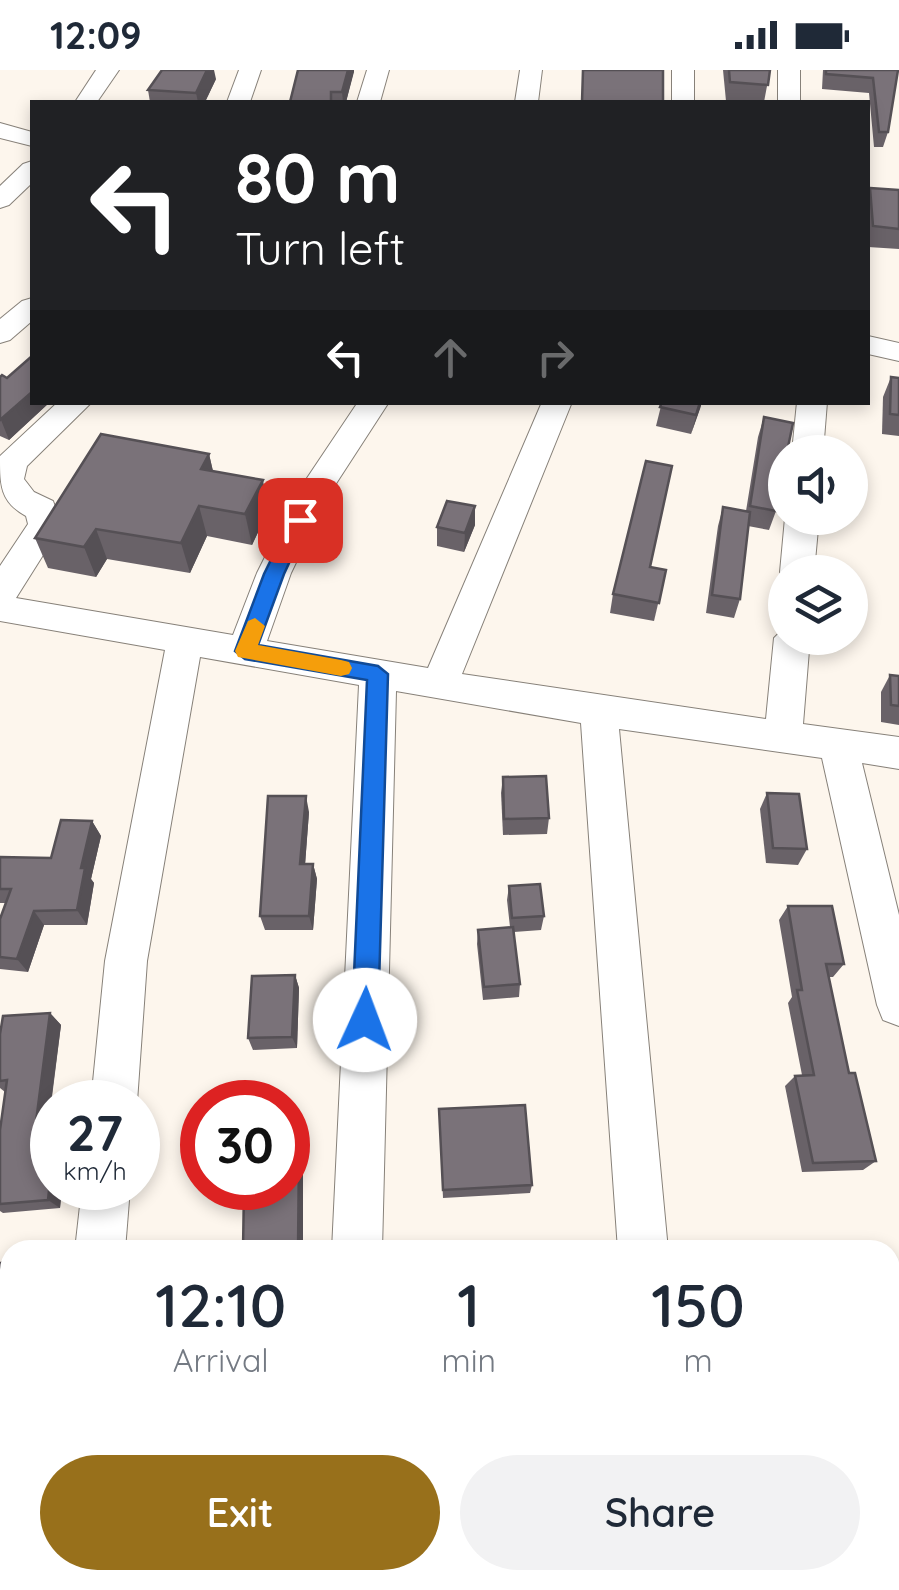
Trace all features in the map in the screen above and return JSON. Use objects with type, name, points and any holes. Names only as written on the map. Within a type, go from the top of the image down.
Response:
[{"type":"street","points":[[87,100],[108,70]]},
{"type":"street","points":[[240,100],[250,70]]},
{"type":"street","points":[[370,100],[378,70]]},
{"type":"street","points":[[527,100],[531,70]]},
{"type":"street","points":[[682,70],[683,100]]},
{"type":"street","points":[[789,70],[789,100]]},
{"type":"street","points":[[0,130],[30,138]]},
{"type":"street","points":[[0,200],[30,170]]},
{"type":"street","points":[[0,334],[30,309]]},
{"type":"street","points":[[870,346],[899,352]]},
{"type":"street","points":[[0,594],[45,526],[41,509],[22,500],[8,480],[12,462],[74,405]]},
{"type":"street","points":[[245,651],[274,574],[313,493],[372,405]]},
{"type":"street","points":[[439,685],[556,405]]},
{"type":"street","points":[[809,435],[812,405]]},
{"type":"street","points":[[0,608],[598,711],[899,753]]},
{"type":"street","points":[[116,1080],[126,961],[185,640]]},
{"type":"street","points":[[783,737],[790,655]]},
{"type":"street","points":[[357,1240],[378,674]]},
{"type":"street","points":[[598,711],[642,1240]]},
{"type":"street","points":[[838,744],[899,1005]]},
{"type":"street","points":[[101,1240],[104,1210]]},
{"type":"building","points":[[162,70],[207,70],[196,93],[148,90]]},
{"type":"building","points":[[298,70],[348,70],[342,92],[331,92],[331,100],[290,100]]},
{"type":"building","points":[[583,70],[663,70],[663,100],[582,100]]},
{"type":"building","points":[[729,70],[770,70],[768,85],[730,82]]},
{"type":"building","points":[[826,70],[898,70],[888,132],[879,132],[873,78],[826,74]]},
{"type":"building","points":[[870,188],[899,190],[899,229],[873,226]]},
{"type":"building","points":[[30,358],[30,394],[0,420],[0,377],[7,378]]},
{"type":"building","points":[[891,377],[899,378],[899,415],[890,414]]},
{"type":"building","points":[[661,405],[699,405],[696,415]]},
{"type":"building","points":[[764,417],[793,423],[791,435],[768,435],[768,509],[750,506]]},
{"type":"building","points":[[101,434],[209,454],[201,469],[263,480],[245,514],[199,506],[181,543],[96,529],[84,547],[35,538]]},
{"type":"building","points":[[646,461],[672,466],[650,567],[666,570],[659,603],[613,594]]},
{"type":"building","points":[[447,501],[475,506],[465,533],[437,527]]},
{"type":"building","points":[[723,507],[750,512],[740,599],[712,595]]},
{"type":"building","points":[[890,675],[899,676],[899,706],[891,705]]},
{"type":"building","points":[[546,776],[549,818],[504,819],[503,777]]},
{"type":"building","points":[[767,793],[799,794],[807,849],[773,848]]},
{"type":"building","points":[[268,796],[306,796],[300,864],[313,864],[309,916],[260,916]]},
{"type":"building","points":[[61,820],[92,821],[81,868],[85,868],[77,910],[34,911],[17,959],[0,957],[0,919],[11,889],[0,889],[0,857],[51,858]]},
{"type":"building","points":[[540,884],[544,916],[512,918],[509,886]]},
{"type":"building","points":[[788,906],[832,906],[844,964],[826,964],[849,1073],[855,1073],[876,1161],[813,1163],[795,1076],[814,1075],[797,990],[802,990]]},
{"type":"building","points":[[513,927],[520,984],[484,987],[478,930]]},
{"type":"building","points":[[295,975],[292,1037],[248,1038],[252,976]]},
{"type":"building","points":[[50,1013],[41,1080],[30,1080],[30,1202],[0,1204],[0,1130],[7,1080],[0,1081],[3,1016]]},
{"type":"building","points":[[525,1105],[532,1185],[443,1190],[439,1109]]},
{"type":"building","points":[[244,1210],[298,1210],[298,1240],[243,1240]]},
{"type":"slow traffic","points":[[255,626],[245,651],[341,668]]},
{"type":"route","points":[[300,520],[274,574],[245,651],[378,674],[365,1020]]}]
